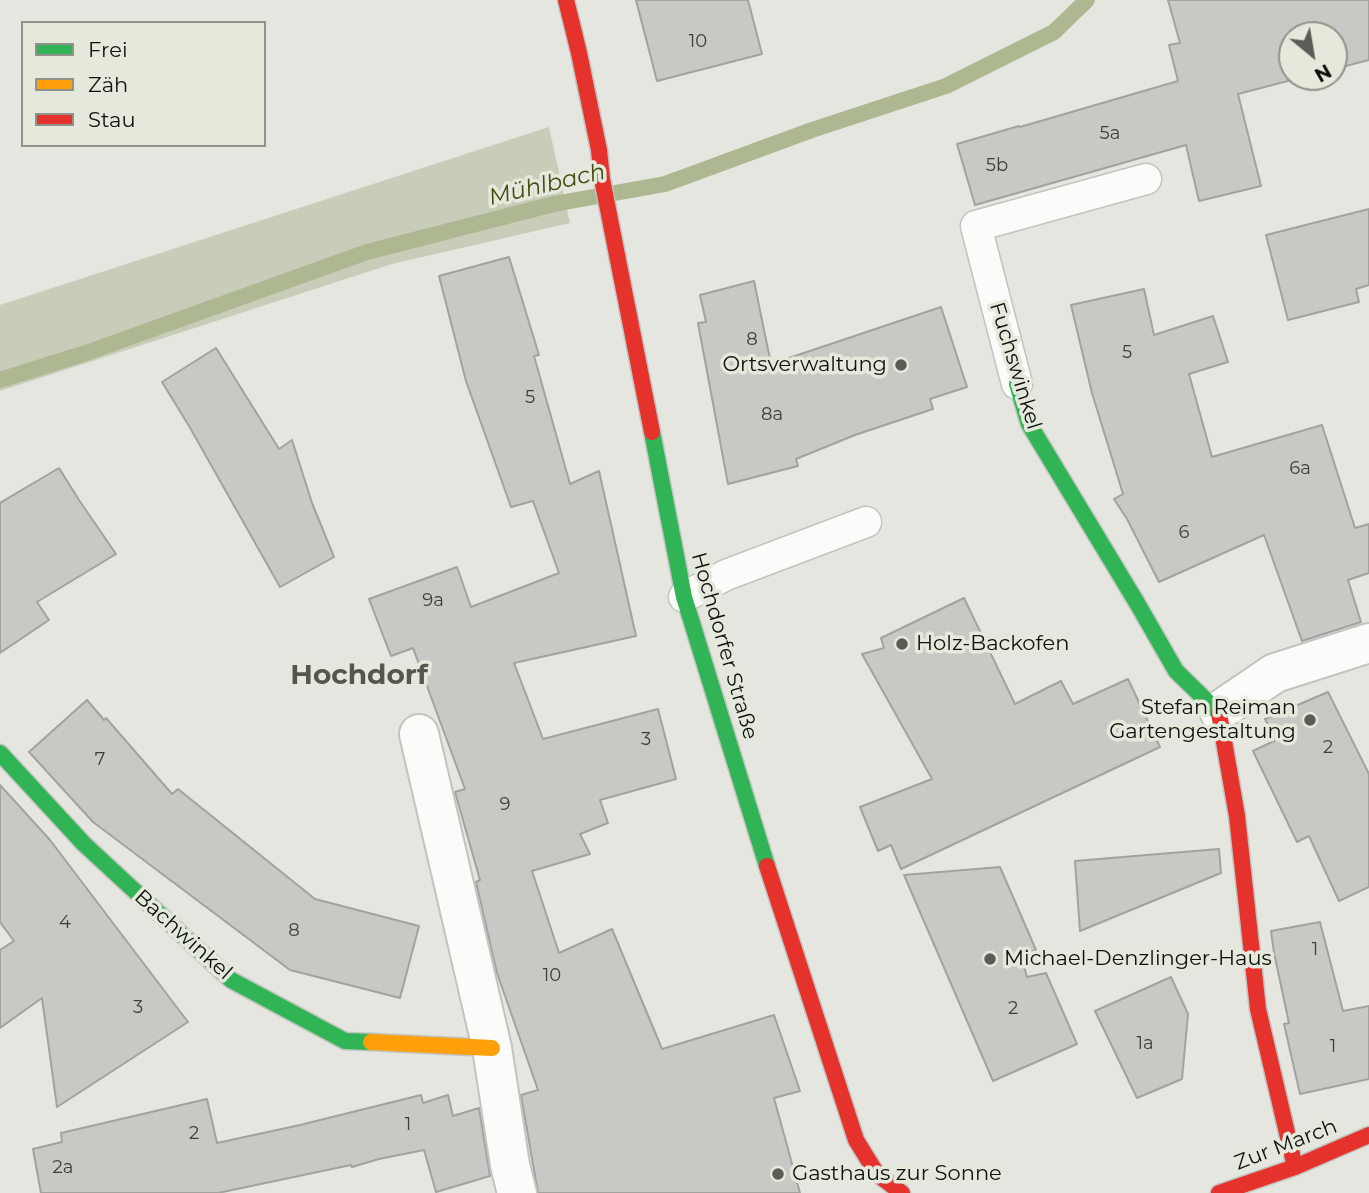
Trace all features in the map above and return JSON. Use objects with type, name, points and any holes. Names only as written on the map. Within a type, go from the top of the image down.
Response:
[{"type":"street","name":"Hochdorfer Straße","points":[[566,0],[587,89],[602,179],[684,597],[789,938],[856,1140],[877,1174],[902,1193]]},
{"type":"street","name":"Fuchswinkel","points":[[1017,384],[1028,424],[1176,671],[1219,711]]},
{"type":"street","points":[[1295,1167],[1258,1009],[1237,816],[1219,711],[1275,673],[1369,643]]},
{"type":"street","points":[[419,734],[492,1048],[510,1165],[517,1193]]},
{"type":"street","name":"Bachwinkel","points":[[0,753],[84,844],[231,980],[345,1041],[492,1048]]},
{"type":"street","name":"Zur March","points":[[1219,1193],[1295,1167],[1369,1135]]},
{"type":"lane","name":"Fuchswinkel","points":[[1017,384],[976,226],[1146,180]]},
{"type":"lane","points":[[684,597],[726,575],[866,522]]},
{"type":"green space","points":[[549,127],[570,223],[392,264],[0,391],[0,305]]},
{"type":"building","points":[[636,0],[748,0],[762,54],[657,81]]},
{"type":"building","points":[[1168,0],[1369,0],[1369,60],[1348,65],[1348,21],[1278,21],[1278,84],[1238,94],[1261,186],[1199,201],[1186,145],[975,205],[957,144],[1178,81],[1169,45],[1180,43]]},
{"type":"building","points":[[1369,209],[1369,285],[1356,289],[1359,302],[1288,320],[1266,235]]},
{"type":"building","points":[[509,257],[539,355],[534,356],[570,484],[599,471],[636,636],[514,663],[543,739],[658,709],[676,779],[600,800],[608,823],[580,834],[590,854],[532,871],[559,953],[612,929],[662,1049],[774,1015],[800,1091],[774,1098],[800,1193],[538,1193],[521,1095],[538,1090],[497,973],[476,882],[480,880],[455,792],[465,789],[413,648],[391,656],[369,599],[457,567],[471,607],[559,573],[533,501],[511,507],[466,381],[439,276]]},
{"type":"building","points":[[754,281],[771,364],[941,307],[967,387],[930,399],[933,409],[855,435],[796,459],[798,466],[728,484],[698,323],[706,322],[700,295]]},
{"type":"building","points":[[1144,289],[1154,335],[1213,316],[1228,362],[1189,374],[1212,457],[1322,425],[1355,528],[1369,524],[1369,573],[1348,580],[1361,622],[1302,641],[1264,535],[1159,582],[1114,499],[1123,494],[1092,393],[1071,305]]},
{"type":"building","points":[[216,348],[279,449],[292,440],[312,503],[334,557],[280,587],[162,382]]},
{"type":"building","points":[[59,468],[116,554],[37,602],[49,620],[0,653],[0,503]]},
{"type":"building","points":[[964,598],[1015,704],[1061,681],[1073,704],[1128,679],[1160,747],[901,869],[891,845],[878,851],[860,807],[932,779],[862,654],[884,648],[881,638]]},
{"type":"building","points":[[1328,692],[1369,774],[1369,887],[1339,901],[1309,836],[1297,842],[1253,751],[1276,740],[1265,719]]},
{"type":"building","points":[[87,700],[172,794],[178,789],[315,899],[419,926],[400,998],[290,970],[93,822],[29,752]]},
{"type":"building","points":[[0,785],[50,840],[188,1022],[57,1107],[42,998],[0,1028],[0,950],[14,941],[0,922]]},
{"type":"building","points":[[1219,849],[1221,873],[1080,931],[1075,861]]},
{"type":"building","name":"Michael-Denzlinger-Haus","points":[[1000,867],[1036,950],[1021,956],[1027,977],[1046,973],[1077,1044],[993,1081],[904,875]]},
{"type":"building","points":[[1320,922],[1343,1011],[1369,1006],[1369,1079],[1300,1094],[1284,1024],[1289,1023],[1271,931]]},
{"type":"building","points":[[1171,977],[1188,1014],[1182,1079],[1137,1098],[1095,1011]]},
{"type":"building","points":[[421,1095],[423,1103],[448,1095],[453,1116],[479,1108],[490,1176],[436,1192],[424,1150],[218,1193],[41,1193],[33,1149],[62,1142],[61,1133],[207,1099],[217,1143]]},
{"type":"waterway","name":"Mühlbach","points":[[0,380],[86,353],[367,252],[554,204],[665,184],[812,130],[946,86],[1054,32],[1087,0]]},
{"type":"traffic: fast","points":[[1017,384],[1029,424],[1176,671],[1219,713]]},
{"type":"traffic: fast","points":[[652,432],[684,597],[767,866]]},
{"type":"traffic: fast","points":[[0,753],[84,844],[231,980],[345,1041],[371,1042]]},
{"type":"traffic: slow","points":[[371,1042],[492,1048]]},
{"type":"traffic: jam","points":[[566,0],[599,150],[602,179],[652,432]]},
{"type":"traffic: jam","points":[[1219,713],[1237,816],[1258,1009],[1295,1167]]},
{"type":"traffic: jam","points":[[767,866],[856,1140],[877,1174],[902,1193]]},
{"type":"traffic: jam","points":[[1219,1193],[1295,1167],[1369,1135]]},
{"type":"place","name":"Ortsverwaltung","points":[[901,365]]},
{"type":"place","name":"Holz-Backofen","points":[[902,644]]},
{"type":"place","name":"Stefan Reiman Gartengestaltung","points":[[1310,720]]},
{"type":"place","name":"Michael-Denzlinger-Haus","points":[[990,959]]},
{"type":"place","name":"Gasthaus zur Sonne","points":[[778,1174]]},
{"type":"district","name":"Hochdorf","points":[[359,676]]}]
